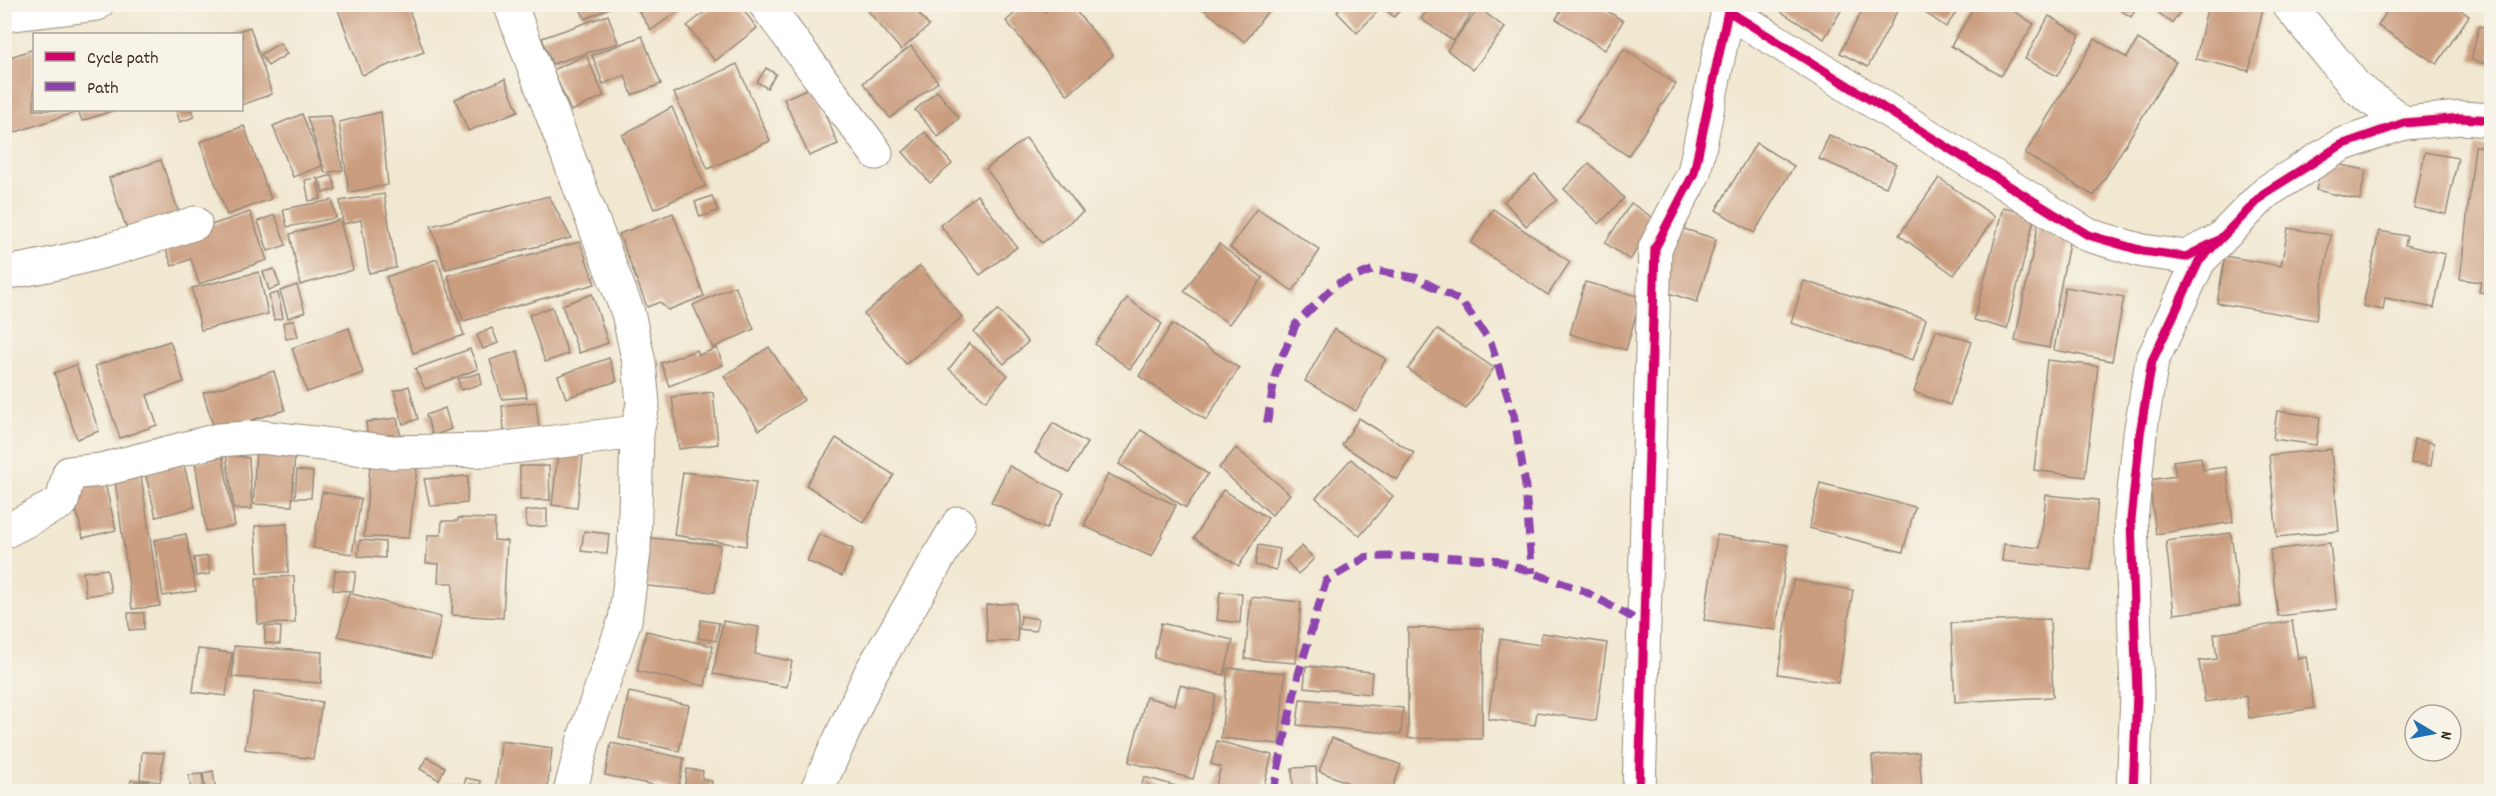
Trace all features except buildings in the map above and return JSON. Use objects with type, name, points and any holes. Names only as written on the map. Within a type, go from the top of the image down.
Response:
[{"type":"street","points":[[4,15],[97,4]]},
{"type":"street","points":[[510,4],[628,313],[639,362],[643,404],[637,432],[634,552],[625,620],[585,735],[570,792]]},
{"type":"street","points":[[765,4],[876,153]]},
{"type":"street","points":[[2288,4],[2356,87],[2404,123]]},
{"type":"street","points":[[1640,792],[1655,248],[1694,173],[1728,11],[2088,235],[2143,251],[2186,256],[2219,240]]},
{"type":"street","points":[[2133,792],[2137,693],[2131,520],[2140,434],[2152,361],[2199,261],[2266,192],[2341,145],[2404,123],[2461,118],[2492,120]]},
{"type":"street","points":[[4,273],[117,249],[195,223]]},
{"type":"street","points":[[4,532],[62,502],[69,473],[101,470],[218,440],[261,437],[392,452],[488,450],[637,432]]},
{"type":"street","points":[[816,792],[870,674],[959,523]]},
{"type":"marked path","points":[[1267,423],[1276,371],[1296,324],[1336,284],[1373,270],[1417,278],[1462,302],[1491,343],[1514,416],[1525,482],[1532,573]]},
{"type":"marked path","points":[[1273,792],[1298,676],[1326,581],[1366,557],[1431,556],[1497,560],[1584,591],[1644,624]]},
{"type":"cycle path","points":[[1639,792],[1655,248],[1694,173],[1728,11],[2088,235],[2143,251],[2186,257],[2219,240]]},
{"type":"cycle path","points":[[2133,792],[2137,693],[2131,520],[2140,434],[2152,361],[2199,261],[2266,192],[2341,145],[2404,123],[2461,118],[2492,120]]}]
